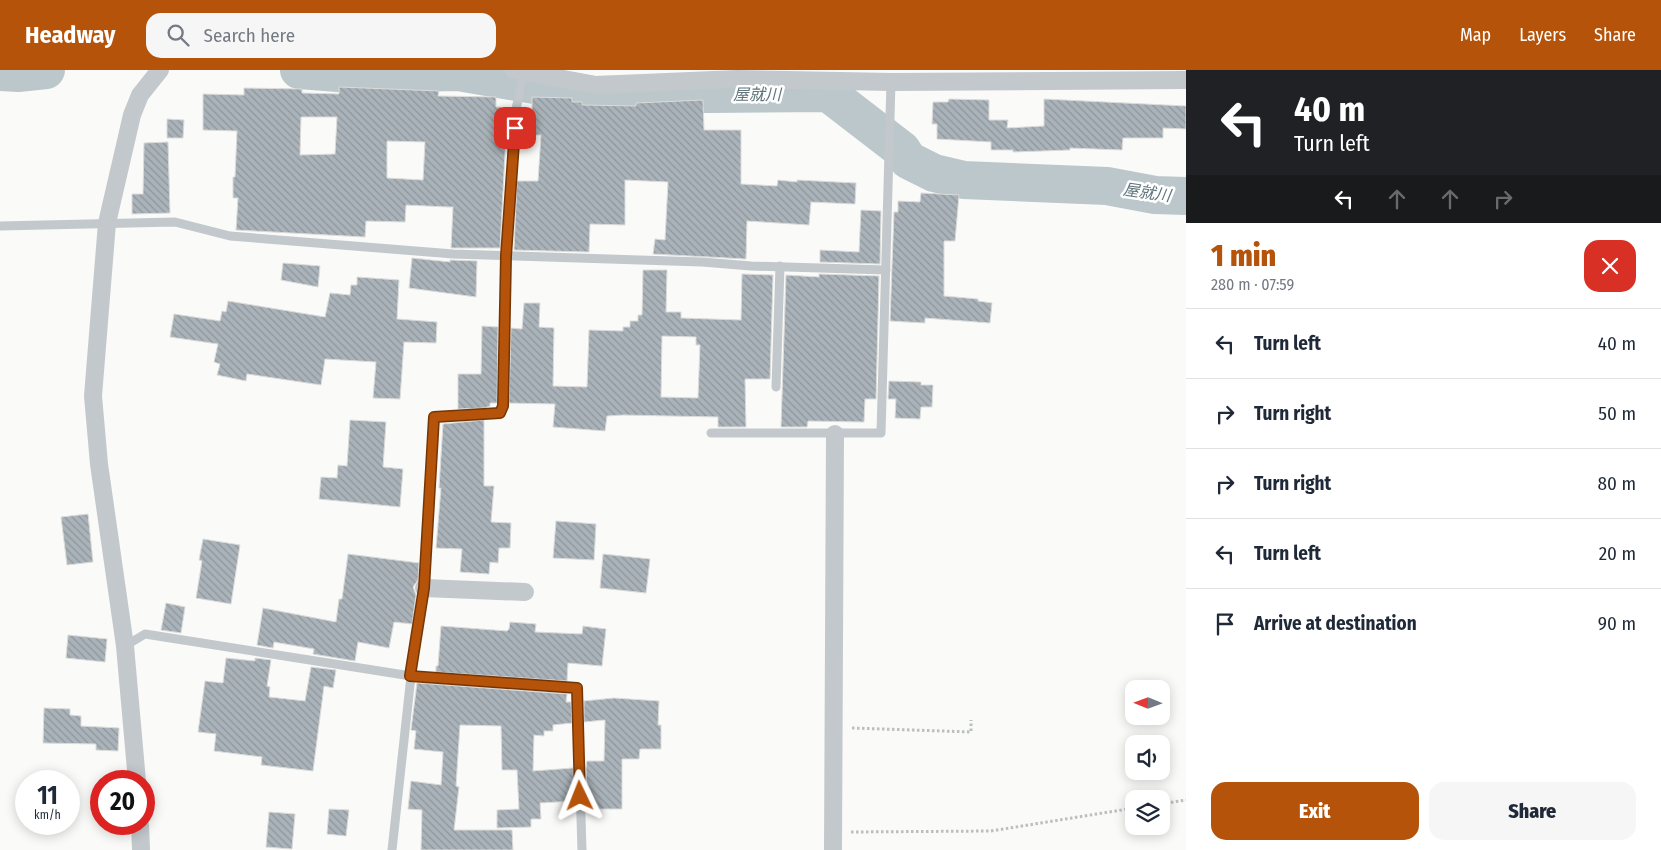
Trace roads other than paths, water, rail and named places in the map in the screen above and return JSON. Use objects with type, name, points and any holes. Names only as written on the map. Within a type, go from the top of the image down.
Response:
[{"type":"street","points":[[136,770],[125,646],[99,464],[93,396],[107,223],[132,115],[140,95],[160,70]]},
{"type":"street","points":[[520,78],[596,85],[738,79],[890,82],[1122,76],[1186,80]]},
{"type":"street","points":[[833,841],[835,434]]},
{"type":"street","points":[[424,588],[525,592]]},
{"type":"street","points":[[140,835],[141,850]]},
{"type":"lane","points":[[392,850],[410,676],[424,588],[434,417],[500,413],[503,406],[506,256],[516,109],[520,78]]},
{"type":"lane","points":[[711,433],[881,433],[890,82]]},
{"type":"lane","points":[[0,226],[175,222],[230,236],[506,256],[886,270]]},
{"type":"lane","points":[[776,386],[780,266]]},
{"type":"lane","points":[[125,646],[145,634],[410,676],[577,688],[582,850]]},
{"type":"waterway","name":"屋就川","points":[[0,72],[18,73],[46,70]]},
{"type":"waterway","name":"屋就川","points":[[299,70],[351,74],[458,72],[593,95],[828,93],[902,150],[908,160],[934,173],[964,180],[1107,186],[1155,195],[1186,196]]}]
